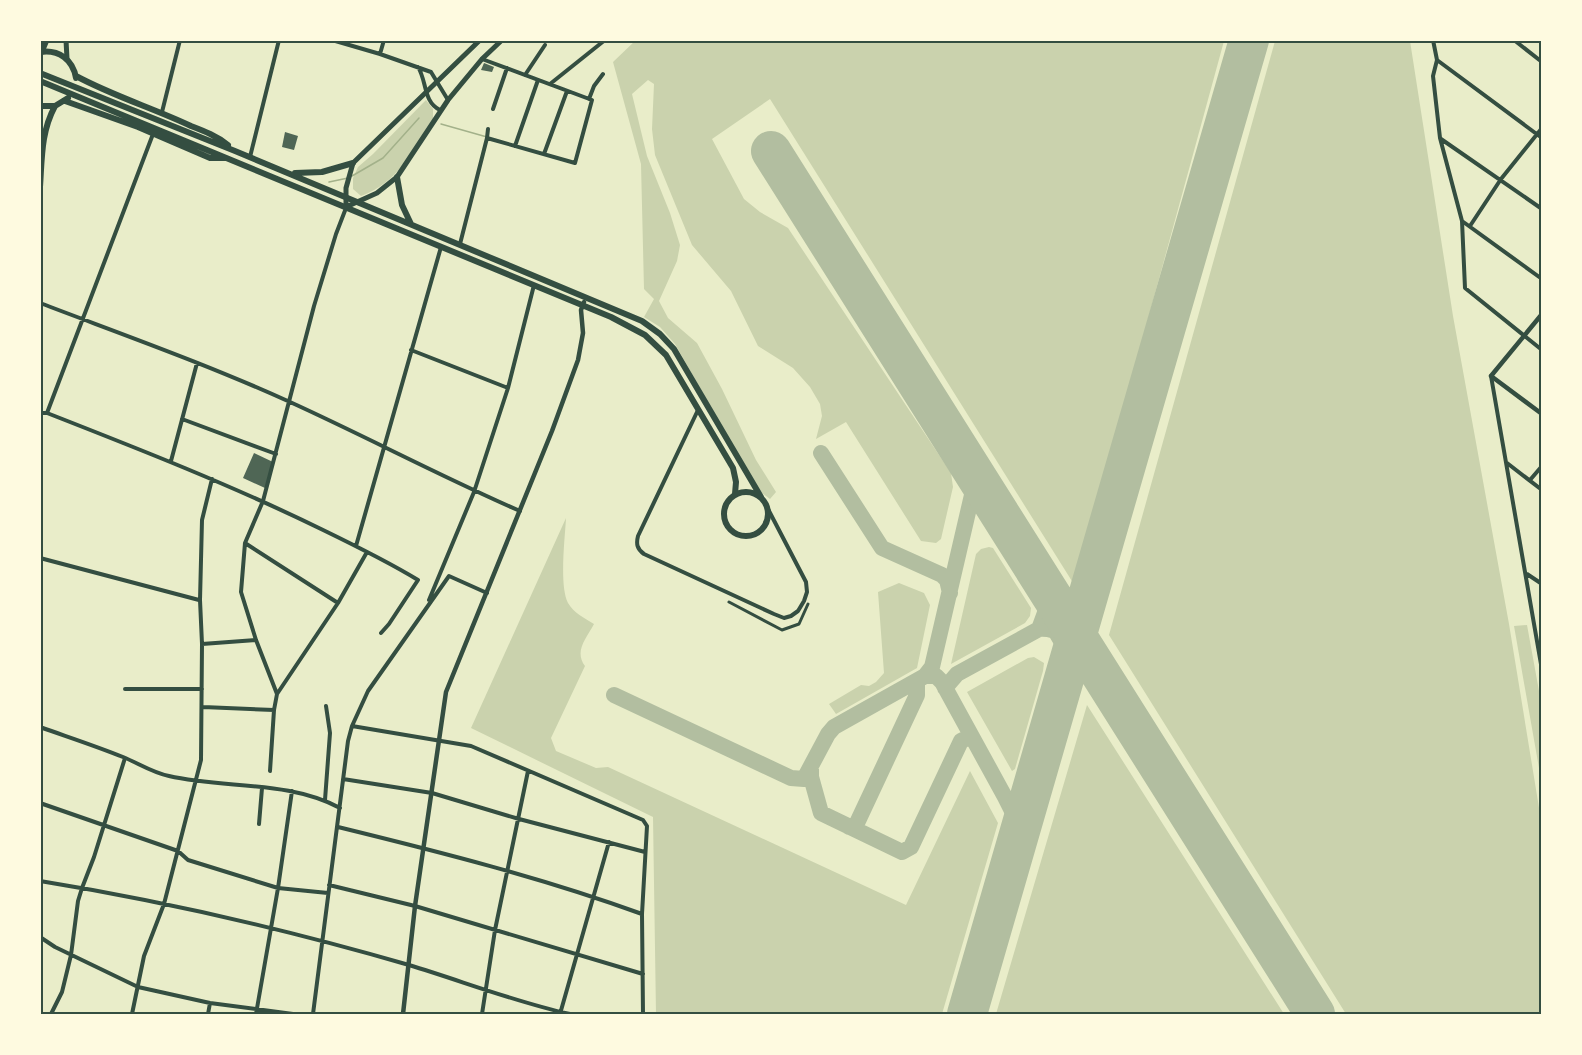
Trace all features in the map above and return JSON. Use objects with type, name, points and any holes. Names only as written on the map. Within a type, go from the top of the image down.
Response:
[{"type":"main road","points":[[67,59],[68,40]]},
{"type":"main road","points":[[290,173],[322,172],[353,163],[480,40]]},
{"type":"main road","points":[[346,207],[377,193],[397,177],[440,110],[482,59],[502,40]]},
{"type":"main road","points":[[40,106],[55,106],[65,101],[75,86],[76,76],[67,59],[56,52],[41,52],[46,41]]},
{"type":"main road","points":[[40,73],[118,102],[642,321],[666,340],[681,360],[761,497],[768,510],[767,523],[753,536],[739,535],[728,527],[723,513],[726,504],[735,494],[748,492],[761,497]]},
{"type":"main road","points":[[76,76],[121,98],[162,112],[220,139],[235,151]]},
{"type":"main road","points":[[40,81],[113,109],[626,324],[653,341],[673,364],[733,468],[735,494]]},
{"type":"main road","points":[[65,101],[153,133],[210,158],[230,158]]},
{"type":"main road","points":[[40,187],[43,137],[46,124],[55,106]]},
{"type":"main road","points":[[346,207],[345,188],[353,163]]},
{"type":"main road","points":[[397,177],[400,198],[411,224]]},
{"type":"street","points":[[162,112],[180,40]]},
{"type":"street","points":[[250,157],[279,40]]},
{"type":"street","points":[[332,40],[431,72],[448,100]]},
{"type":"street","points":[[380,54],[384,40]]},
{"type":"street","points":[[550,84],[605,40]]},
{"type":"street","points":[[1433,40],[1437,60],[1433,76],[1440,138],[1462,221],[1465,288],[1542,350]]},
{"type":"street","points":[[1514,40],[1542,62]]},
{"type":"street","points":[[525,75],[545,45]]},
{"type":"street","points":[[482,59],[591,99]]},
{"type":"street","points":[[1437,60],[1542,138]]},
{"type":"street","points":[[418,66],[424,79],[426,94],[432,105],[440,110]]},
{"type":"street","points":[[493,109],[507,68]]},
{"type":"street","points":[[488,138],[575,163],[594,86],[603,74]]},
{"type":"street","points":[[515,146],[538,80]]},
{"type":"street","points":[[544,154],[567,91]]},
{"type":"street","points":[[1470,226],[1501,179],[1542,128]]},
{"type":"street","points":[[460,244],[488,138],[488,129]]},
{"type":"street","points":[[47,413],[153,133]]},
{"type":"street","points":[[1440,138],[1542,209]]},
{"type":"street","points":[[277,694],[256,640],[241,592],[245,543],[263,501],[314,306],[346,207]]},
{"type":"street","points":[[1462,221],[1542,279]]},
{"type":"street","points":[[356,546],[441,247]]},
{"type":"street","points":[[426,608],[474,492],[508,388],[534,285]]},
{"type":"street","points":[[403,1014],[446,692],[552,431],[578,360],[583,333],[582,306],[586,297]]},
{"type":"street","points":[[40,303],[198,363],[290,402],[474,492],[520,511]]},
{"type":"street","points":[[1541,666],[1491,376],[1542,314]]},
{"type":"street","points":[[410,350],[508,388]]},
{"type":"street","points":[[171,461],[198,363]]},
{"type":"street","points":[[1491,376],[1542,414]]},
{"type":"street","points":[[699,408],[638,536],[639,550],[735,597],[780,617],[788,618],[795,615],[801,607],[806,597],[806,587],[796,561],[768,510]]},
{"type":"street","points":[[40,413],[47,413],[171,461],[263,501],[356,546],[418,580],[381,633]]},
{"type":"street","points":[[182,419],[276,454]]},
{"type":"street","points":[[1507,463],[1542,490]]},
{"type":"street","points":[[1530,480],[1542,466]]},
{"type":"street","points":[[132,1014],[144,957],[164,904],[201,760],[202,520],[212,479]]},
{"type":"street","points":[[245,543],[338,603]]},
{"type":"street","points":[[270,771],[277,694],[338,603],[367,552]]},
{"type":"street","points":[[40,558],[200,600]]},
{"type":"street","points":[[1526,573],[1542,584]]},
{"type":"street","points":[[313,1014],[348,741],[352,726],[368,691],[449,576],[487,593]]},
{"type":"street","points":[[729,602],[782,630],[800,624],[808,604]]},
{"type":"street","points":[[202,644],[256,640]]},
{"type":"street","points":[[125,689],[202,689]]},
{"type":"street","points":[[202,706],[274,710]]},
{"type":"street","points":[[325,800],[330,733],[326,706]]},
{"type":"street","points":[[352,726],[478,749],[645,823],[642,914],[643,1014]]},
{"type":"street","points":[[40,727],[125,758],[165,776],[197,782],[292,791],[325,800],[340,808]]},
{"type":"street","points":[[51,1014],[62,992],[72,955],[78,901],[125,758]]},
{"type":"street","points":[[482,1014],[484,989],[495,930],[528,771]]},
{"type":"street","points":[[343,779],[432,793],[519,819],[645,852]]},
{"type":"street","points":[[259,824],[262,788]]},
{"type":"street","points":[[256,1012],[292,791]]},
{"type":"street","points":[[40,802],[178,851],[188,860],[278,888],[328,893]]},
{"type":"street","points":[[338,827],[424,848],[593,896],[642,914]]},
{"type":"street","points":[[560,1013],[609,842]]},
{"type":"street","points":[[40,881],[164,904],[323,943],[408,965],[560,1013],[570,1014]]},
{"type":"street","points":[[329,885],[416,906],[643,974]]},
{"type":"street","points":[[40,937],[55,947],[138,987],[256,1012],[293,1014]]},
{"type":"street","points":[[208,1014],[210,1003]]},
{"type":"green space","points":[[636,40],[1224,41],[1075,586],[770,99],[712,139],[744,199],[760,212],[788,228],[951,473],[953,487],[941,539],[936,543],[921,541],[846,422],[816,439],[822,416],[820,404],[810,387],[793,368],[758,346],[731,291],[692,245],[655,155],[652,129],[654,84],[648,80],[632,94],[647,156],[680,245],[677,261],[659,301],[668,318],[697,343],[756,460],[776,492],[770,499],[758,490],[675,344],[660,327],[644,317],[654,299],[644,289],[641,164],[613,62]]},
{"type":"green space","points":[[1275,41],[1410,41],[1453,316],[1509,624],[1541,820],[1541,1014],[1346,1014],[1109,635]]},
{"type":"green space","points":[[426,100],[433,109],[433,119],[411,154],[385,183],[361,196],[353,189],[353,178],[358,167]]},
{"type":"green space","points":[[566,518],[563,561],[565,595],[573,610],[594,624],[581,650],[585,666],[551,738],[556,751],[596,768],[608,767],[906,905],[970,771],[998,823],[942,1014],[656,1014],[653,817],[471,728]]},
{"type":"green space","points":[[993,548],[1031,608],[1030,616],[1025,623],[951,664],[976,554],[981,549]]},
{"type":"green space","points":[[899,583],[924,593],[930,605],[917,668],[836,714],[829,704],[861,685],[869,686],[884,673],[878,592]]},
{"type":"green space","points":[[1527,625],[1541,702],[1541,768],[1539,768],[1514,626]]},
{"type":"green space","points":[[1034,657],[1044,663],[1043,671],[1015,769],[1012,771],[967,692],[1028,658]]},
{"type":"green space","points":[[1087,705],[1284,1014],[996,1014]]},
{"type":"building","points":[[484,63],[494,67],[492,72],[481,70]]},
{"type":"building","points":[[285,132],[298,136],[294,150],[282,147]]},
{"type":"building","points":[[254,453],[273,462],[265,488],[243,478]]},
{"type":"waterway","points":[[352,176],[383,158],[419,118]]},
{"type":"waterway","points":[[441,124],[487,137]]},
{"type":"waterway","points":[[329,182],[348,178]]},
{"type":"taxiway","points":[[821,453],[882,548],[942,575],[947,580],[950,593]]},
{"type":"taxiway","points":[[614,695],[791,778],[804,779],[834,727],[925,676],[932,667],[972,495],[973,472]]},
{"type":"taxiway","points":[[970,504],[981,494],[989,498]]},
{"type":"taxiway","points":[[1040,628],[1081,604],[1091,584]]},
{"type":"taxiway","points":[[1039,629],[1046,610],[1045,586]]},
{"type":"taxiway","points":[[945,688],[957,674],[1039,629],[1061,634],[1090,657]]},
{"type":"taxiway","points":[[1057,634],[1067,651],[1068,663]]},
{"type":"taxiway","points":[[925,676],[936,676],[942,682],[1021,829]]},
{"type":"taxiway","points":[[849,827],[857,823],[917,695],[917,681]]},
{"type":"taxiway","points":[[811,769],[821,813],[902,852],[911,847],[961,741],[969,737],[974,741]]},
{"type":"taxiway","points":[[1005,797],[1018,802],[1030,797]]},
{"type":"runway","points":[[967,1014],[1249,40]]},
{"type":"runway","points":[[771,151],[1315,1014]]}]
